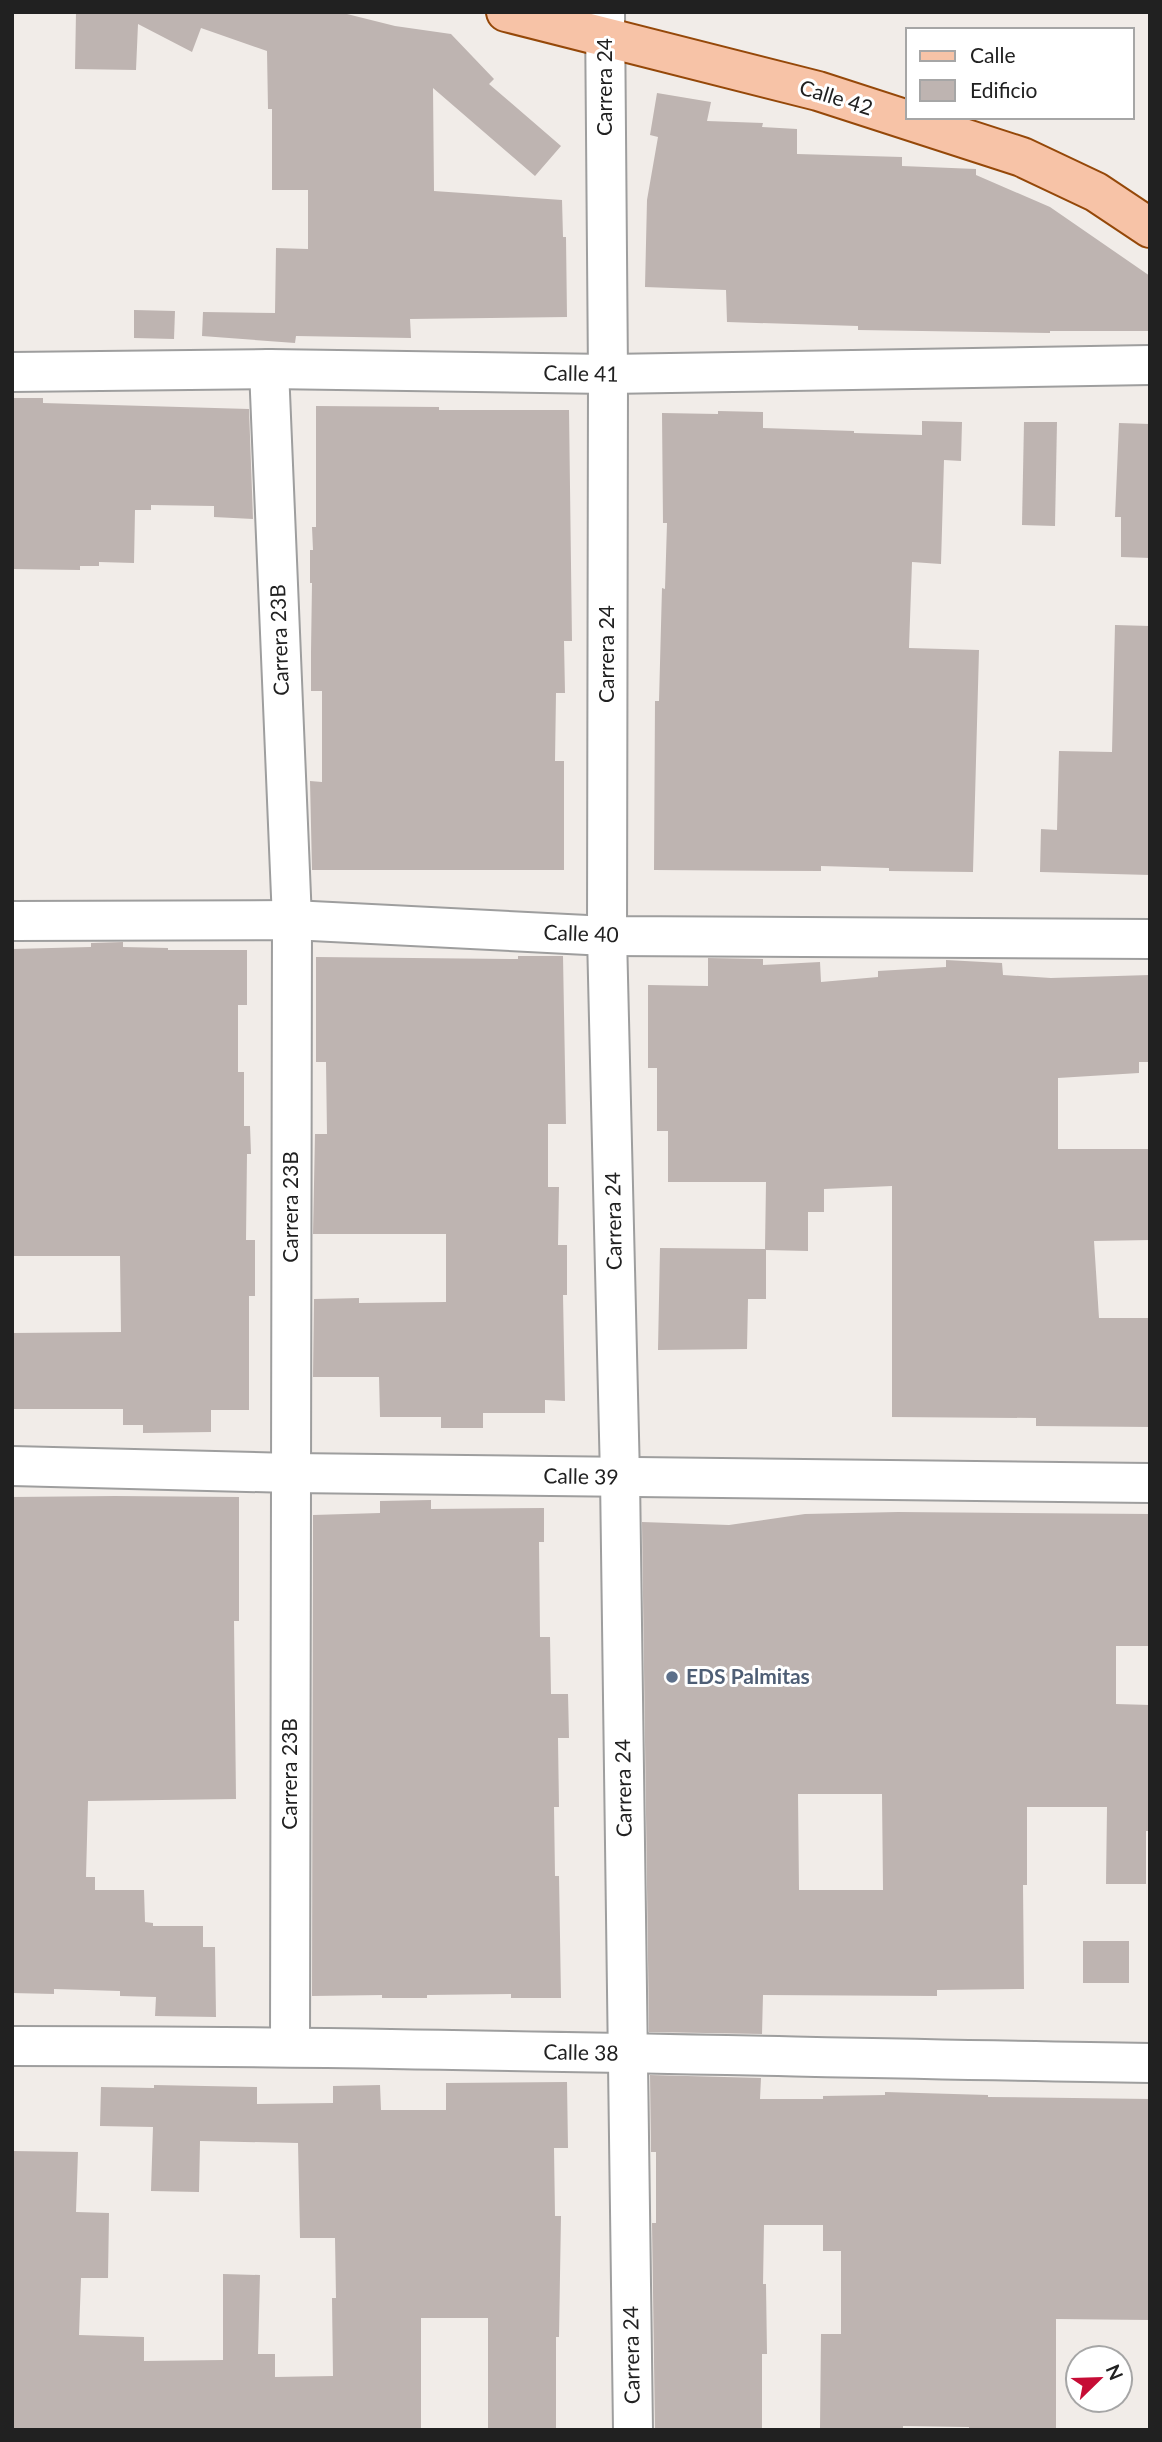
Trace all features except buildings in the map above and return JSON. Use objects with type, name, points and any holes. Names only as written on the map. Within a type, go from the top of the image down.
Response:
[{"type":"main road","name":"Calle 42","points":[[506,12],[605,24],[1022,157],[1096,192],[1150,228]]},
{"type":"street","name":"Carrera 24","points":[[605,24],[608,374],[607,936],[621,1477],[633,2430]]},
{"type":"street","name":"Calle 41","points":[[12,372],[269,369],[608,374],[1150,365]]},
{"type":"street","name":"Carrera 23B","points":[[269,369],[292,920],[290,2046]]},
{"type":"street","name":"Calle 40","points":[[12,921],[292,920],[607,936],[1150,939]]},
{"type":"street","name":"Calle 39","points":[[12,1466],[290,1473],[1150,1483]]},
{"type":"street","name":"Calle 38","points":[[12,2046],[290,2046],[1150,2063]]},
{"type":"place","name":"EDS Palmitas","points":[[672,1677]]}]
